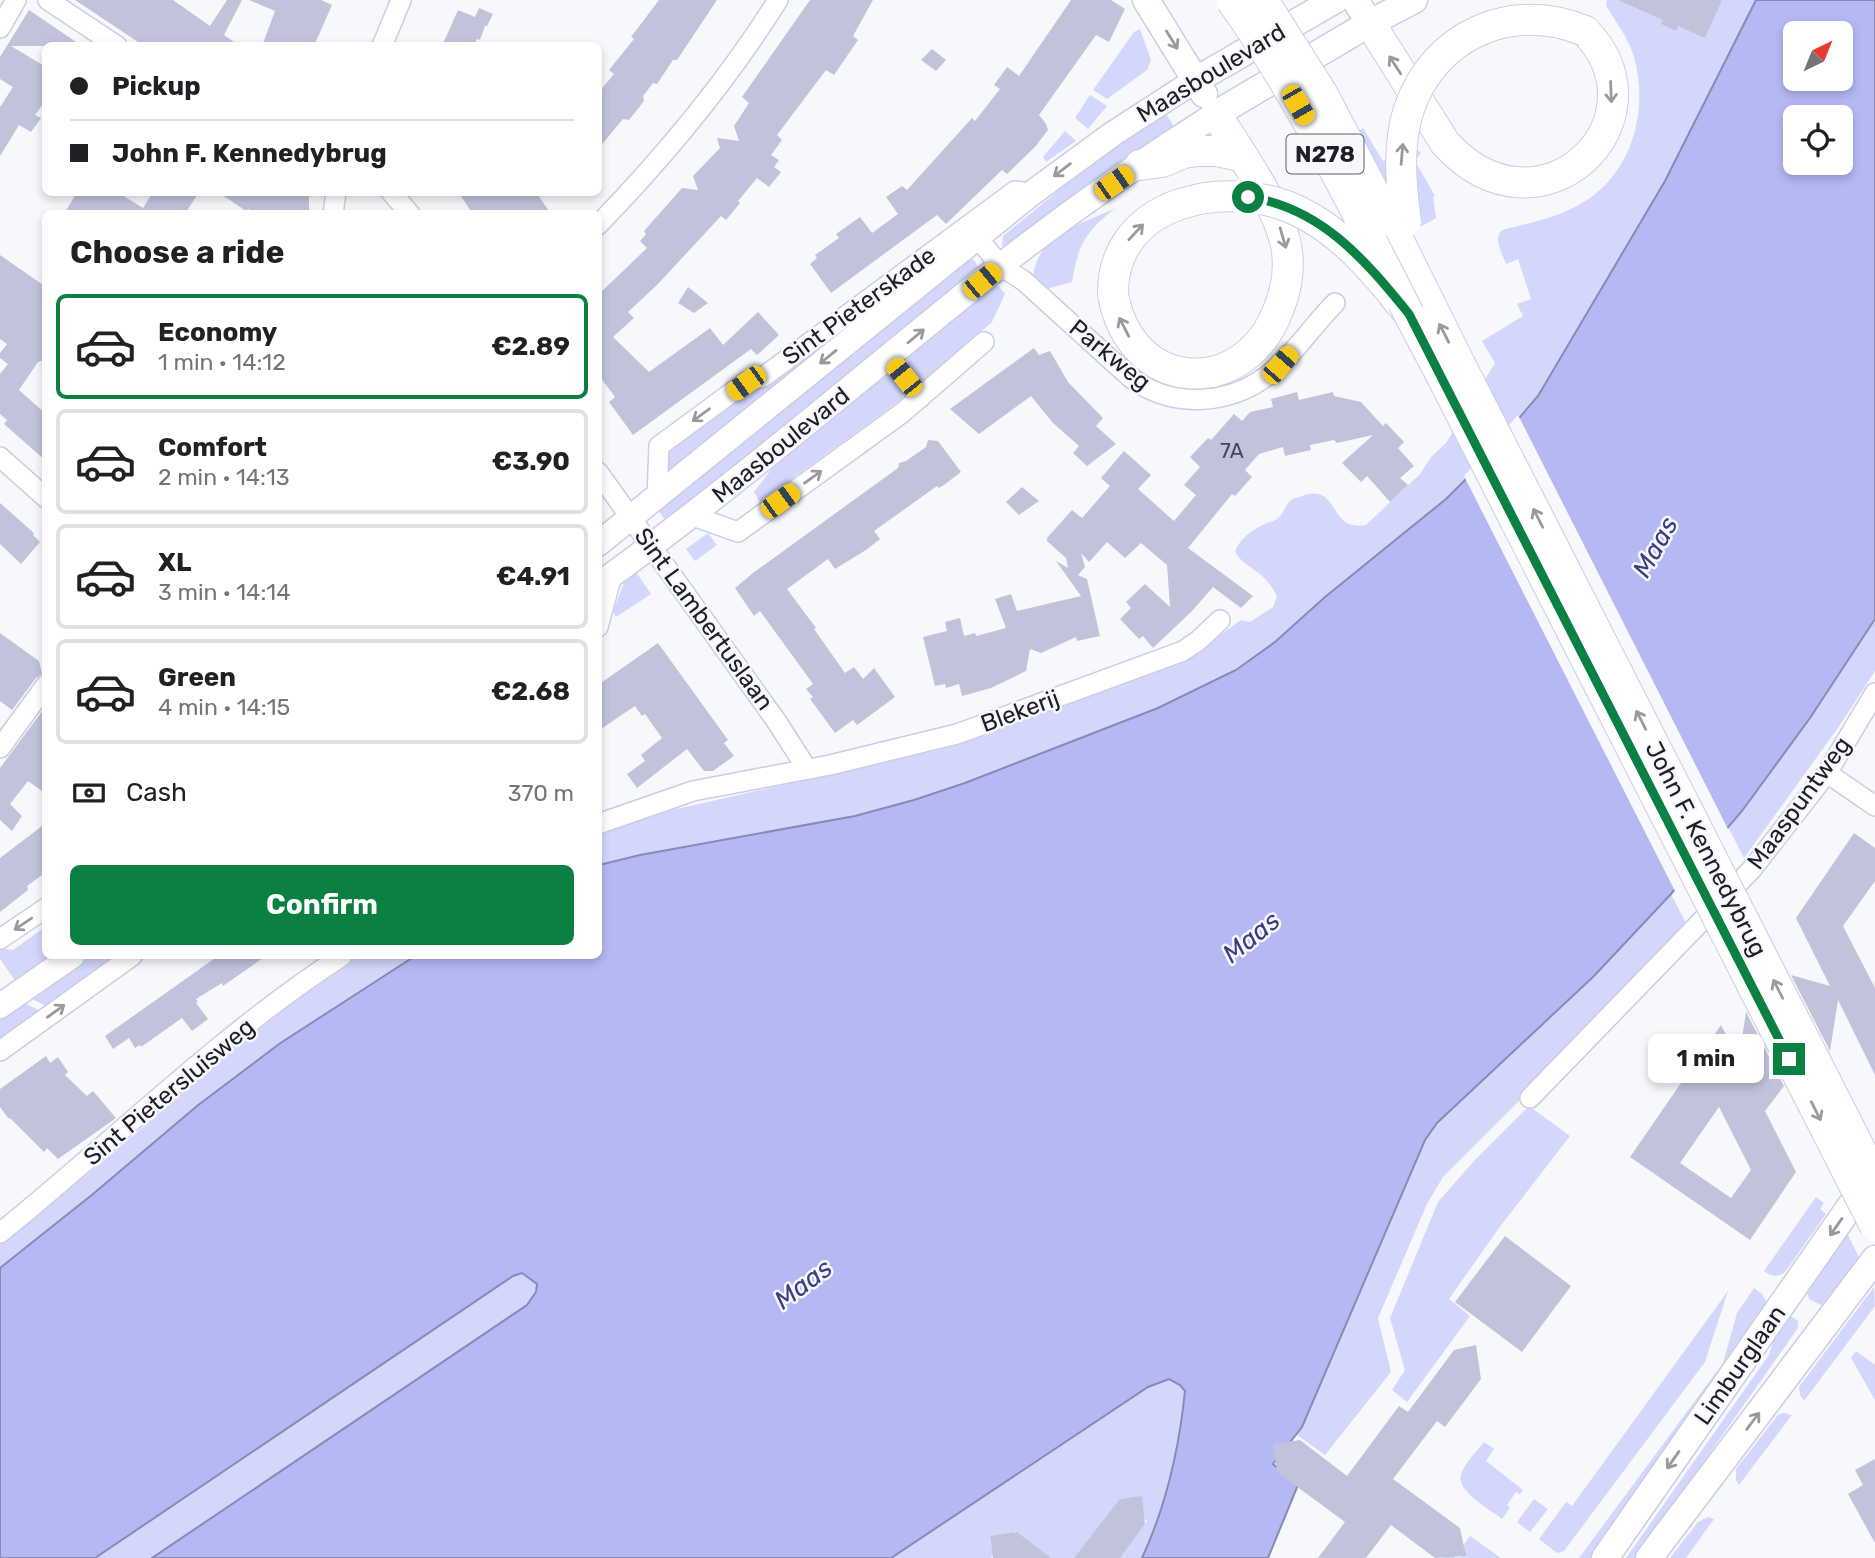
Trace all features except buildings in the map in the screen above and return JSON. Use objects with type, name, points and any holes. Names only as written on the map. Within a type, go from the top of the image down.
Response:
[{"type":"main road","points":[[1146,0],[1196,80],[1241,156],[1271,207],[1282,232],[1288,266],[1281,302],[1270,329],[1260,344],[1236,363],[1214,372],[1188,374],[1164,368],[1142,354],[1118,315],[1113,294],[1121,253],[1137,230],[1149,220],[1172,207],[1190,201],[1240,197],[1281,204],[1307,215],[1356,252],[1419,308]]},
{"type":"main road","name":"John F. Kennedybrug","points":[[1231,0],[1263,47],[1419,308],[1875,1178]]},
{"type":"main road","name":"John F. Kennedybrug","points":[[1263,0],[1322,93],[1389,220],[1419,308],[1875,1226]]},
{"type":"main road","name":"Maasboulevard","points":[[1196,80],[1335,0]]},
{"type":"main road","points":[[1320,53],[1347,0]]},
{"type":"main road","name":"Maasboulevard","points":[[1216,114],[1320,53],[1363,12],[1414,0]]},
{"type":"main road","points":[[1363,12],[1453,151],[1465,163],[1486,175],[1514,182],[1544,180],[1571,169],[1587,157],[1606,128],[1611,109],[1610,76],[1602,55],[1585,31],[1567,20],[1540,11],[1507,11],[1486,19],[1465,32],[1438,56],[1425,76],[1408,111],[1400,163],[1419,308]]},
{"type":"main road","points":[[1216,114],[1224,85],[1239,56]]},
{"type":"main road","points":[[1140,164],[1162,162],[1184,153],[1198,151],[1217,151],[1241,156]]},
{"type":"main road","name":"Limburglaan","points":[[1605,1558],[1875,1171]]},
{"type":"main road","name":"Limburglaan","points":[[1649,1558],[1875,1259]]},
{"type":"street","points":[[0,28],[16,0]]},
{"type":"street","points":[[48,0],[111,42]]},
{"type":"street","points":[[384,42],[401,0]]},
{"type":"street","points":[[602,220],[712,93],[748,46],[778,0]]},
{"type":"street","name":"Maasboulevard","points":[[602,541],[972,231],[1032,193],[1114,132],[1196,80]]},
{"type":"street","name":"Maasboulevard","points":[[605,580],[693,516],[1001,265],[1140,164],[1216,114]]},
{"type":"street","points":[[394,196],[407,210]]},
{"type":"street","name":"Parkweg","points":[[972,231],[1001,265],[1024,281],[1140,385],[1165,396],[1190,400],[1222,397],[1255,384],[1280,365],[1335,303]]},
{"type":"street","name":"Sint Pieterskade","points":[[657,496],[659,446],[746,383],[763,377],[972,231]]},
{"type":"street","points":[[693,516],[738,532],[902,413],[984,342]]},
{"type":"street","points":[[889,358],[920,398]]},
{"type":"street","points":[[0,457],[42,494]]},
{"type":"street","name":"Sint Lambertuslaan","points":[[602,477],[777,722],[807,769]]},
{"type":"street","points":[[602,600],[605,580]]},
{"type":"street","name":"Blekerij","points":[[807,769],[957,734],[1046,702],[1183,651],[1220,620]]},
{"type":"street","points":[[2,739],[42,690]]},
{"type":"street","name":"Maaspuntweg","points":[[1530,1098],[1752,869],[1827,772],[1875,693]]},
{"type":"street","points":[[602,823],[693,791],[807,769]]},
{"type":"street","points":[[1827,772],[1875,806]]},
{"type":"street","points":[[0,939],[42,911]]},
{"type":"street","points":[[0,1006],[68,959]]},
{"type":"street","points":[[0,1051],[128,959]]},
{"type":"street","name":"Sint Pietersluisweg","points":[[0,1233],[143,1114],[225,1041],[337,959]]},
{"type":"shaded area","points":[[1607,0],[1756,0],[1665,181],[1538,396],[1446,499],[1325,597],[1275,642],[1236,670],[1158,708],[914,800],[855,816],[602,864],[602,833],[672,810],[938,750],[984,736],[1213,640],[1241,620],[1250,622],[1273,607],[1277,596],[1271,586],[1242,561],[1235,551],[1244,537],[1277,519],[1291,500],[1305,495],[1324,496],[1345,522],[1366,525],[1420,474],[1431,457],[1446,443],[1495,363],[1482,341],[1523,316],[1517,304],[1531,299],[1518,259],[1506,264],[1499,246],[1499,234],[1502,230],[1573,208],[1593,196],[1609,181],[1622,163],[1637,123],[1638,79],[1632,50],[1606,6]]},
{"type":"shaded area","points":[[1140,29],[1151,60],[1147,70],[1107,99],[1093,90],[1134,32]]},
{"type":"shaded area","points":[[1090,95],[1107,106],[1088,129],[1075,118]]},
{"type":"shaded area","points":[[1161,107],[1176,129],[1006,248],[1002,245],[1003,236],[1052,196],[1092,154]]},
{"type":"shaded area","points":[[1363,128],[1383,161],[1401,149],[1419,151],[1421,153],[1415,161],[1435,196],[1436,218],[1399,239],[1341,142]]},
{"type":"shaded area","points":[[1065,131],[1076,141],[1046,162],[1043,157]]},
{"type":"shaded area","points":[[1116,208],[1097,224],[1085,239],[1077,258],[1072,282],[1046,289],[1033,276],[1036,262],[1053,240],[1077,225]]},
{"type":"shaded area","points":[[943,250],[666,478],[667,458],[671,450]]},
{"type":"shaded area","points":[[967,256],[975,261],[979,270],[668,524],[655,506]]},
{"type":"shaded area","points":[[999,286],[1005,294],[992,322],[922,386],[907,369],[909,355],[990,287]]},
{"type":"shaded area","points":[[885,375],[892,376],[904,392],[902,399],[760,502],[754,492],[780,458]]},
{"type":"shaded area","points":[[708,533],[717,545],[695,561],[686,549]]},
{"type":"shaded area","points":[[634,569],[651,594],[616,617],[613,612],[627,574]]},
{"type":"shaded area","points":[[1875,620],[1875,671],[1840,725],[1744,858],[1728,827],[1810,718]]},
{"type":"shaded area","points":[[1671,894],[1688,927],[1443,1177],[1427,1204],[1378,1318],[1391,1372],[1325,1455],[1297,1435],[1425,1140],[1437,1123],[1594,976]]},
{"type":"shaded area","points":[[42,929],[42,959],[50,959],[16,982],[0,959],[0,948],[13,950]]},
{"type":"shaded area","points":[[86,959],[119,959],[50,1008],[30,998]]},
{"type":"shaded area","points":[[354,959],[410,959],[253,1065],[0,1268],[0,1244],[100,1164],[274,1017]]},
{"type":"shaded area","points":[[24,1003],[45,1013],[0,1045],[0,1020]]},
{"type":"shaded area","points":[[1529,1106],[1570,1136],[1499,1228],[1449,1299],[1470,1316],[1407,1402],[1392,1390],[1405,1370],[1390,1318],[1438,1202]]},
{"type":"shaded area","points":[[1816,1197],[1824,1203],[1820,1209],[1826,1214],[1785,1272],[1775,1276],[1764,1271]]},
{"type":"shaded area","points":[[1845,1229],[1862,1263],[1827,1305],[1821,1305],[1809,1299],[1806,1288]]},
{"type":"shaded area","points":[[522,1273],[537,1284],[536,1292],[527,1305],[152,1558],[95,1558],[514,1276]]},
{"type":"shaded area","points":[[1874,1287],[1875,1306],[1804,1401],[1799,1387]]},
{"type":"shaded area","points":[[1754,1288],[1768,1304],[1593,1558],[1579,1558],[1723,1363],[1737,1313]]},
{"type":"shaded area","points":[[1728,1291],[1705,1362],[1564,1551],[1557,1553],[1539,1539],[1566,1502],[1572,1506]]},
{"type":"shaded area","points":[[1789,1315],[1798,1321],[1798,1328],[1636,1558],[1626,1558],[1769,1355],[1777,1329]]},
{"type":"shaded area","points":[[1856,1351],[1875,1365],[1875,1400],[1851,1358]]},
{"type":"shaded area","points":[[1169,1379],[1185,1391],[1179,1434],[1165,1497],[1142,1558],[1120,1558],[1147,1521],[1134,1511],[1088,1558],[1051,1558],[1015,1531],[1005,1544],[1000,1535],[990,1537],[991,1546],[999,1548],[991,1558],[891,1558],[1148,1387]]},
{"type":"shaded area","points":[[1778,1415],[1792,1415],[1739,1485],[1736,1469]]},
{"type":"shaded area","points":[[1484,1442],[1494,1449],[1486,1461],[1523,1490],[1520,1494],[1516,1492],[1502,1519],[1469,1494],[1461,1481],[1465,1466]]},
{"type":"shaded area","points":[[1534,1499],[1548,1509],[1530,1532],[1517,1522]]},
{"type":"shaded area","points":[[1708,1517],[1714,1519],[1686,1558],[1670,1558],[1698,1522]]},
{"type":"shaded area","points":[[1470,1536],[1501,1558],[1455,1558],[1465,1556],[1463,1546]]},
{"type":"shaded area","points":[[1450,1549],[1455,1558],[1443,1558]]},
{"type":"water","name":"Maas","points":[[1756,0],[1875,0],[1875,619],[1810,718],[1742,811],[1671,894],[1594,976],[1437,1123],[1425,1140],[1302,1427],[1273,1464],[1298,1485],[1268,1558],[1142,1558],[1165,1497],[1179,1434],[1185,1391],[1169,1379],[1148,1387],[891,1558],[152,1558],[527,1305],[536,1292],[537,1284],[522,1273],[513,1276],[95,1558],[0,1558],[0,1268],[197,1106],[279,1044],[410,959],[602,959],[602,864],[855,816],[914,800],[1158,708],[1236,670],[1275,642],[1325,597],[1446,499],[1538,396],[1665,181]]},
{"type":"pier","points":[[1518,415],[1729,831],[1676,893],[1464,476]]},
{"type":"route","points":[[1248,197],[1288,206],[1327,228],[1356,252],[1409,314],[1789,1059]]}]
